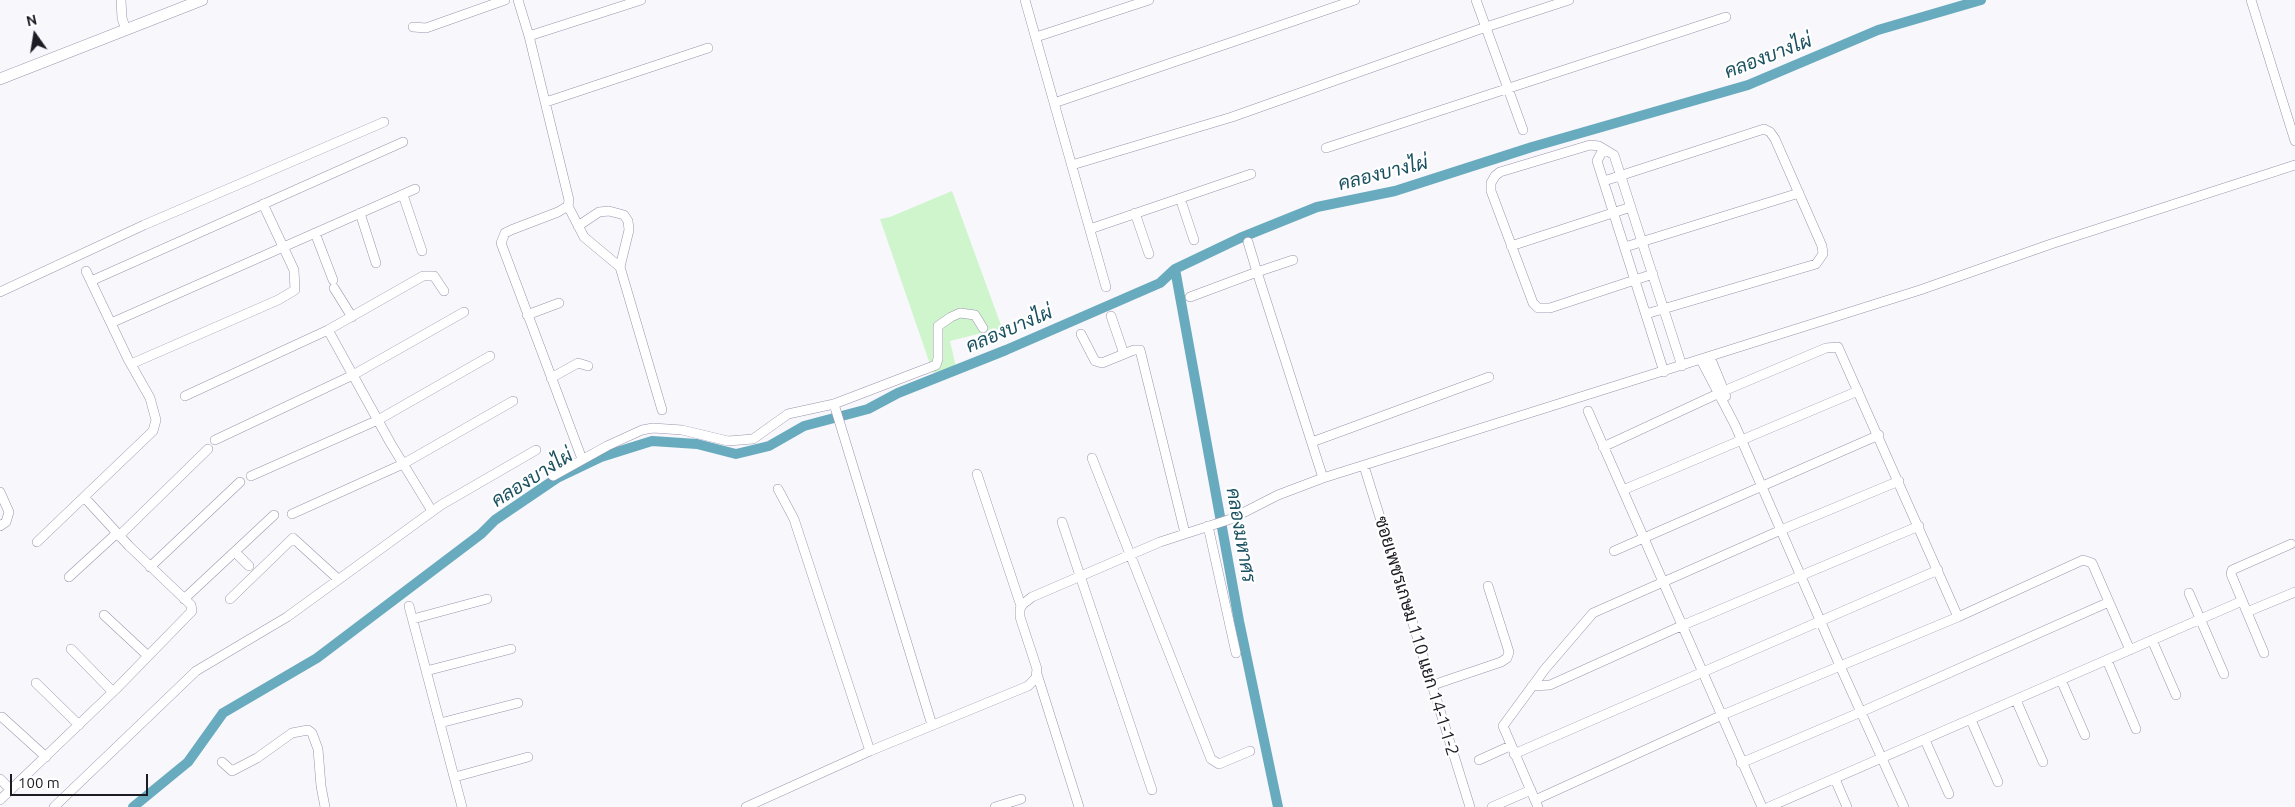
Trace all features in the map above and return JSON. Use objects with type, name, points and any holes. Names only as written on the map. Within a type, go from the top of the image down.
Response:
[{"type":"street","points":[[121,0],[122,18],[126,30]]},
{"type":"street","points":[[0,79],[202,0]]},
{"type":"street","points":[[413,27],[426,28],[505,0]]},
{"type":"street","points":[[518,0],[546,102],[569,200],[568,206],[578,226],[591,245],[620,267],[662,410]]},
{"type":"street","points":[[529,36],[641,0]]},
{"type":"street","points":[[1025,0],[1106,286]]},
{"type":"street","points":[[1036,37],[1149,0]]},
{"type":"street","points":[[1054,103],[1356,0]]},
{"type":"street","points":[[1476,0],[1523,130]]},
{"type":"street","points":[[1072,165],[1232,117],[1486,27],[1570,0]]},
{"type":"street","points":[[2252,0],[2295,141]]},
{"type":"street","points":[[1326,148],[1726,17]]},
{"type":"street","points":[[546,102],[708,48]]},
{"type":"street","points":[[0,292],[144,225],[384,122]]},
{"type":"street","points":[[1604,181],[1764,129],[1770,132],[1775,139],[1822,246],[1821,259],[1816,264],[1646,314]]},
{"type":"street","points":[[91,281],[403,142]]},
{"type":"street","points":[[1653,274],[1550,308],[1538,308],[1533,303],[1491,191],[1491,183],[1495,176],[1500,172],[1590,146],[1599,146],[1614,155],[1653,274],[1682,366]]},
{"type":"street","points":[[1603,150],[1597,161],[1664,372]]},
{"type":"street","points":[[1021,606],[1032,597],[1081,576],[1185,533],[1231,519],[1278,496],[1324,478],[1920,290],[2051,244],[2295,165]]},
{"type":"street","points":[[1090,229],[1252,174]]},
{"type":"street","points":[[111,323],[415,189]]},
{"type":"street","points":[[1625,247],[1798,193]]},
{"type":"street","points":[[403,195],[422,251]]},
{"type":"street","points":[[1180,198],[1194,240]]},
{"type":"street","points":[[131,364],[278,300],[295,290],[294,270],[263,204]]},
{"type":"street","points":[[568,206],[558,212],[511,230],[502,238],[502,251],[582,459]]},
{"type":"street","points":[[1511,246],[1631,207]]},
{"type":"street","points":[[578,226],[599,212],[609,211],[624,215],[628,222],[629,230],[620,267]]},
{"type":"street","points":[[360,213],[376,263]]},
{"type":"street","points":[[1135,214],[1150,254]]},
{"type":"street","points":[[315,233],[333,284],[352,317]]},
{"type":"street","points":[[1248,242],[1324,478]]},
{"type":"street","points":[[1190,297],[1293,260]]},
{"type":"street","points":[[37,542],[155,426],[155,413],[150,398],[131,364],[86,271]]},
{"type":"street","points":[[185,396],[328,330],[424,276],[434,276],[444,291]]},
{"type":"street","points":[[527,315],[558,303]]},
{"type":"street","points":[[215,440],[352,375],[464,312]]},
{"type":"street","points":[[554,476],[582,459],[642,430],[653,428],[682,430],[728,441],[746,441],[764,432],[788,414],[835,407],[936,365],[938,360],[938,326],[951,317],[960,313],[975,315],[983,328]]},
{"type":"street","points":[[1111,316],[1124,354]]},
{"type":"street","points":[[328,330],[403,464],[432,511]]},
{"type":"street","points":[[1081,334],[1091,358],[1095,361],[1108,362],[1134,350],[1140,350],[1185,533]]},
{"type":"street","points":[[1603,447],[1722,392],[1835,346],[1840,349],[1958,617]]},
{"type":"street","points":[[251,476],[378,420],[490,356]]},
{"type":"street","points":[[1710,357],[1741,440],[1904,807]]},
{"type":"street","points":[[1701,360],[1722,392]]},
{"type":"street","points":[[551,378],[578,363],[588,366]]},
{"type":"street","points":[[1312,442],[1489,377]]},
{"type":"street","points":[[1622,490],[1858,391]]},
{"type":"street","points":[[292,514],[403,464],[513,401]]},
{"type":"street","points":[[835,407],[932,725]]},
{"type":"street","points":[[1588,411],[1720,716],[1762,807]]},
{"type":"street","points":[[1614,551],[1761,485],[1879,435]]},
{"type":"street","points":[[69,577],[118,535],[208,449]]},
{"type":"street","points":[[54,807],[196,671],[287,617],[432,511],[536,450]]},
{"type":"street","points":[[1092,458],[1211,759],[1219,764],[1250,751]]},
{"type":"street","name":"ซอยเพชรเกษม 110 แยก 14-1-1-2","points":[[1364,466],[1470,807]]},
{"type":"street","points":[[977,474],[1021,606],[1020,617],[1079,807]]},
{"type":"street","points":[[1899,481],[1781,530],[1593,613],[1532,686],[1504,723],[1504,731],[1537,804],[1720,716],[1958,617],[2083,560],[2092,563],[2130,650]]},
{"type":"street","points":[[150,567],[240,482]]},
{"type":"street","points":[[778,489],[794,519],[870,751]]},
{"type":"street","points":[[0,492],[9,512],[6,522],[0,526]]},
{"type":"street","points":[[0,800],[113,692],[192,611],[191,605],[118,535],[84,496]]},
{"type":"street","points":[[184,599],[274,515]]},
{"type":"street","points":[[1062,522],[1152,790]]},
{"type":"street","points":[[1213,525],[1236,653]]},
{"type":"street","points":[[1532,686],[1550,685],[1681,626],[1919,526]]},
{"type":"street","points":[[230,598],[293,538],[338,579]]},
{"type":"street","points":[[2264,653],[2242,601],[2232,570],[2291,544]]},
{"type":"street","points":[[235,552],[249,566]]},
{"type":"street","points":[[1479,760],[1512,750],[1938,570]]},
{"type":"street","points":[[1433,685],[1501,662],[1507,658],[1509,652],[1488,586]]},
{"type":"street","points":[[2247,612],[2295,592]]},
{"type":"street","points":[[2189,593],[2224,674]]},
{"type":"street","points":[[412,619],[487,599]]},
{"type":"street","points":[[1769,807],[1791,803],[1835,779],[2242,601]]},
{"type":"street","points":[[1741,763],[2109,602]]},
{"type":"street","points":[[409,606],[462,807]]},
{"type":"street","points":[[104,616],[148,656]]},
{"type":"street","points":[[2152,640],[2176,695]]},
{"type":"street","points":[[71,649],[113,692]]},
{"type":"street","points":[[426,671],[511,649]]},
{"type":"street","points":[[2107,660],[2136,729]]},
{"type":"street","points":[[746,807],[870,751],[1023,689],[1033,682],[1037,674]]},
{"type":"street","points":[[2061,680],[2085,735]]},
{"type":"street","points":[[36,683],[79,725]]},
{"type":"street","points":[[2016,700],[2043,762]]},
{"type":"street","points":[[440,723],[518,702]]},
{"type":"street","points":[[2,717],[46,757]]},
{"type":"street","points":[[1971,720],[1998,782]]},
{"type":"street","points":[[222,762],[232,771],[257,758],[292,732],[308,730],[312,733],[318,749],[325,807]]},
{"type":"street","points":[[1925,740],[1949,794]]},
{"type":"street","points":[[455,777],[528,757]]},
{"type":"street","points":[[0,779],[11,790]]},
{"type":"street","points":[[1835,779],[1847,807]]},
{"type":"street","points":[[1492,807],[1531,790]]},
{"type":"street","points":[[995,807],[1021,799]]},
{"type":"green space","points":[[952,191],[1002,328],[950,341],[956,367],[933,373],[880,219],[890,217]]},
{"type":"waterway","name":"คลองบางไผ่","points":[[133,807],[188,762],[223,713],[317,658],[481,534],[495,520],[557,478],[601,457],[652,441],[697,444],[736,454],[769,446],[804,426],[868,409],[898,393],[1006,350],[1160,283],[1175,269],[1240,238],[1317,207],[1395,191],[1532,147],[1748,85],[1878,30],[1981,0]]},
{"type":"waterway","name":"คลองมหาศร","points":[[1175,269],[1239,621],[1278,807]]}]
